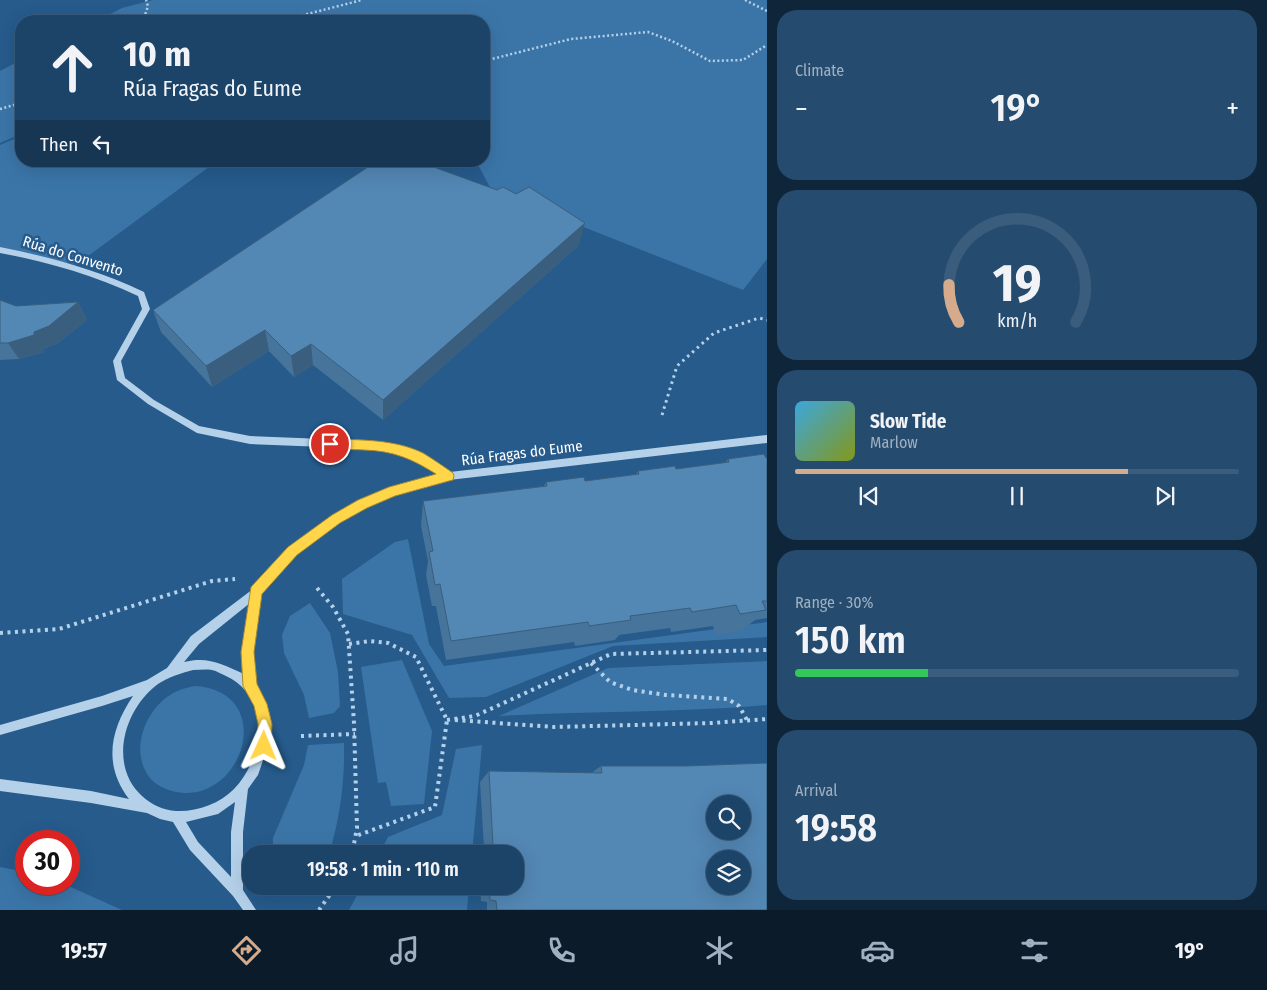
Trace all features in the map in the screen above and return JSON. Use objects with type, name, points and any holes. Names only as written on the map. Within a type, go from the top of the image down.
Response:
[{"type":"street","name":"Rúa do Convento","points":[[0,250],[27,255],[118,282],[141,294],[146,310],[117,361],[121,380],[151,402],[197,429],[250,440],[375,445],[400,450],[418,457],[449,476]]},
{"type":"street","name":"Rúa Fragas do Eume","points":[[171,670],[195,640],[256,592],[293,551],[336,519],[362,504],[393,491],[449,476],[767,439]]},
{"type":"street","points":[[250,686],[248,652],[256,592]]},
{"type":"street","points":[[0,730],[102,701],[148,685],[171,670],[193,664],[215,666],[234,673],[250,686],[260,704],[265,724],[264,746],[256,769],[242,789],[223,806],[201,816],[177,818],[161,815],[146,808],[91,797],[0,785]]},
{"type":"street","points":[[146,808],[130,793],[120,772],[117,749],[122,725],[133,703],[148,685]]},
{"type":"street","points":[[237,892],[237,832],[242,789]]},
{"type":"street","points":[[177,818],[194,846],[237,892],[250,910]]},
{"type":"path","points":[[145,15],[148,6],[146,0]]},
{"type":"path","points":[[303,15],[362,0]]},
{"type":"path","points":[[745,0],[767,11]]},
{"type":"path","points":[[490,59],[571,39],[648,32],[672,41],[710,61],[743,60],[767,45]]},
{"type":"path","points":[[0,110],[15,105]]},
{"type":"path","points":[[662,415],[677,366],[714,333],[759,318],[767,320]]},
{"type":"path","points":[[0,633],[59,629],[212,581],[235,579]]},
{"type":"path","points":[[317,588],[333,607],[348,634],[355,734],[357,828],[354,845]]},
{"type":"path","points":[[349,644],[370,641],[388,643],[416,657],[447,720],[435,807],[356,836]]},
{"type":"path","points":[[447,720],[475,716],[611,654],[767,650]]},
{"type":"path","points":[[591,663],[611,683],[645,693],[728,699],[739,706],[747,720]]},
{"type":"path","points":[[447,720],[554,727],[767,719]]},
{"type":"path","points":[[301,736],[355,734]]},
{"type":"path","points":[[319,910],[330,895]]},
{"type":"shaded area","points":[[153,0],[767,0],[767,259],[743,290],[492,191],[479,167],[490,167],[490,15],[109,15],[122,8]]},
{"type":"shaded area","points":[[15,63],[15,137],[0,143],[0,71]]},
{"type":"shaded area","points":[[15,139],[15,167],[209,167],[76,265],[0,247],[0,145]]},
{"type":"shaded area","points":[[408,539],[429,644],[444,666],[767,622],[767,637],[613,646],[486,697],[449,698],[412,635],[343,614],[342,579],[395,542]]},
{"type":"shaded area","points":[[310,603],[330,633],[338,672],[340,706],[334,713],[309,718],[304,695],[284,653],[282,635],[290,616]]},
{"type":"shaded area","points":[[402,660],[432,731],[424,804],[391,806],[386,782],[378,783],[361,667]]},
{"type":"shaded area","points":[[767,661],[767,705],[499,716],[608,668]]},
{"type":"shaded area","points":[[195,686],[220,692],[235,705],[243,723],[243,742],[236,761],[223,778],[206,789],[184,793],[162,787],[150,778],[144,768],[140,746],[146,724],[151,714],[159,705],[173,693]]},
{"type":"shaded area","points":[[344,743],[341,799],[331,845],[273,845],[273,838],[304,765],[308,745]]},
{"type":"shaded area","points":[[482,745],[473,845],[384,845],[388,837],[442,815],[456,749]]},
{"type":"shaded area","points":[[0,867],[15,870],[15,895],[80,895],[80,891],[122,910],[0,910]]},
{"type":"shaded area","points":[[357,895],[468,895],[467,910],[349,910]]},
{"type":"building","points":[[368,167],[434,167],[497,190],[503,187],[516,194],[529,187],[585,223],[383,400],[311,344],[291,356],[265,330],[206,366],[153,310]]},
{"type":"building","points":[[0,300],[16,306],[78,302],[49,326],[34,332],[34,335],[8,343],[0,343]]},
{"type":"building","points":[[764,454],[767,458],[767,601],[762,601],[766,610],[740,614],[736,605],[692,612],[690,608],[630,616],[631,620],[589,626],[588,622],[451,641],[440,584],[435,585],[429,552],[433,551],[423,501],[547,486],[546,482],[584,477],[585,481],[639,474],[638,471],[675,466],[676,469],[729,462],[728,459]]},
{"type":"building","points":[[767,763],[767,910],[497,910],[496,901],[490,900],[490,895],[524,895],[524,845],[493,845],[489,771],[602,773],[601,766],[686,766]]},
{"type":"route","points":[[264,746],[265,724],[260,704],[250,686],[248,652],[256,592],[293,551],[336,519],[362,504],[393,491],[449,476],[418,457],[400,450],[375,445],[330,444]]}]
